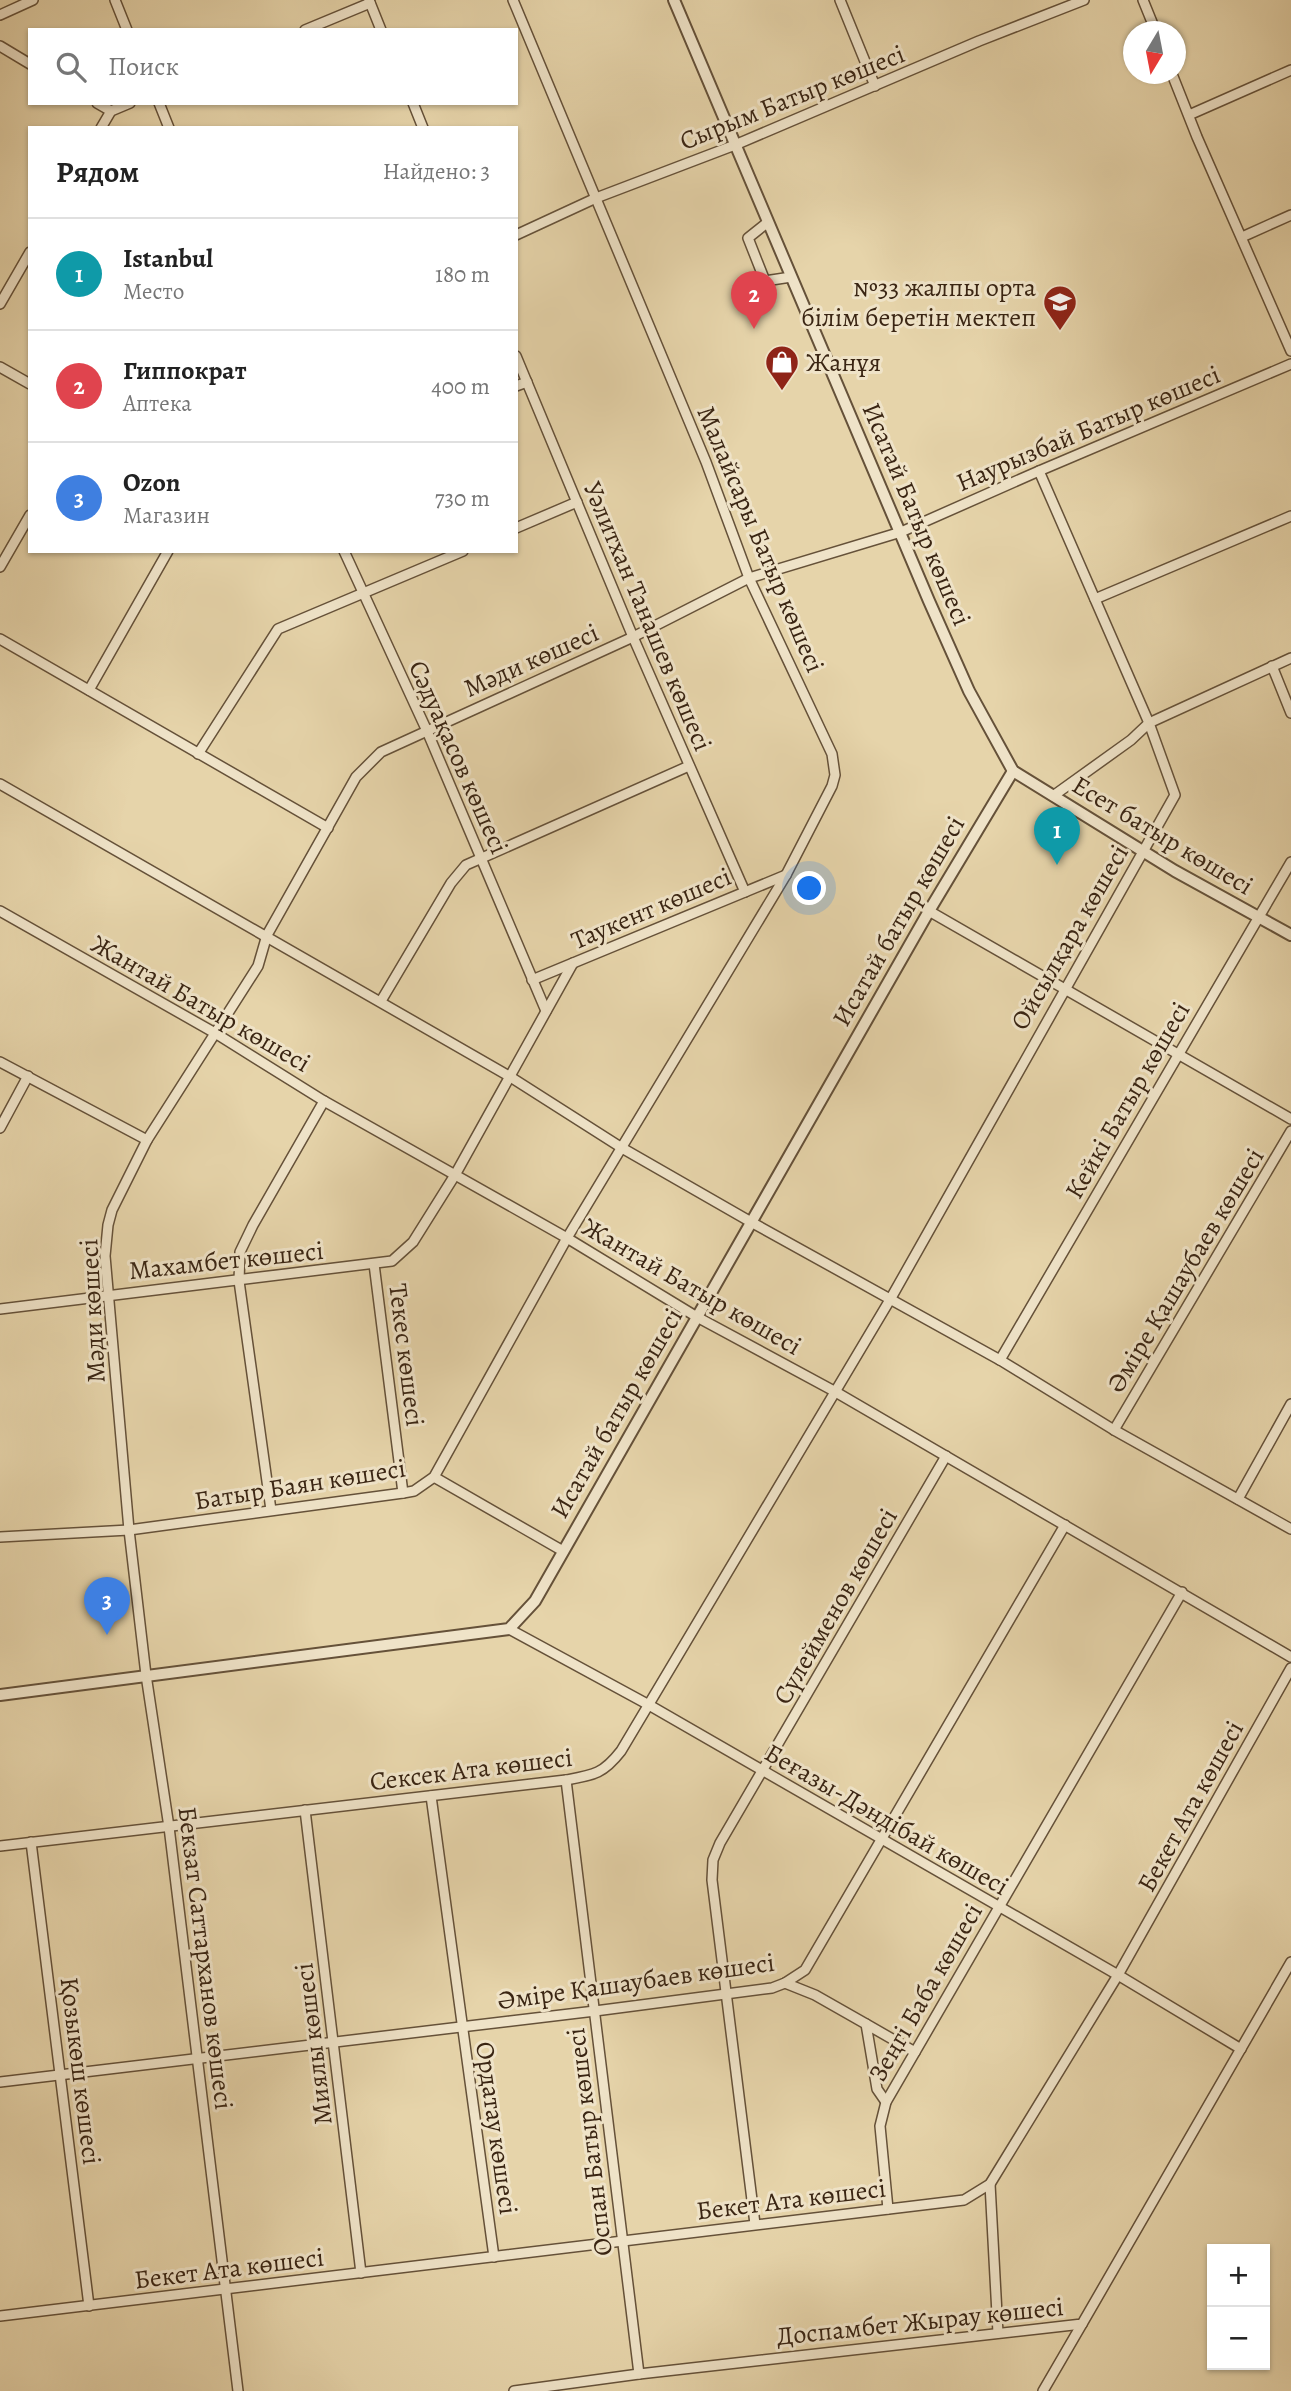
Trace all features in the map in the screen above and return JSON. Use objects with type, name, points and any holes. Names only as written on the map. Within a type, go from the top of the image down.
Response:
[{"type":"street","points":[[0,15],[33,0]]},
{"type":"street","points":[[115,0],[126,28]]},
{"type":"street","name":"Малайсары Батыр көшесі","points":[[513,0],[706,462],[749,578],[832,754],[834,764],[832,786],[786,875],[622,1148]]},
{"type":"street","name":"Исатай Батыр көшесі","points":[[674,0],[969,691],[1013,771]]},
{"type":"street","points":[[840,0],[875,86]]},
{"type":"street","name":"Сырым Батыр көшесі","points":[[518,234],[596,198],[735,145],[1084,0]]},
{"type":"street","points":[[1143,0],[1152,21]]},
{"type":"street","points":[[309,28],[369,1],[380,28]]},
{"type":"street","points":[[0,46],[28,63]]},
{"type":"street","points":[[1189,115],[1291,70]]},
{"type":"street","points":[[1176,84],[1291,351]]},
{"type":"street","points":[[100,105],[111,111]]},
{"type":"street","points":[[102,126],[111,111],[125,105]]},
{"type":"street","points":[[160,105],[168,126]]},
{"type":"street","points":[[414,105],[419,126]]},
{"type":"street","points":[[1242,237],[1291,215]]},
{"type":"street","points":[[768,222],[748,237],[765,281],[792,277]]},
{"type":"street","points":[[0,304],[28,255]]},
{"type":"street","name":"Уәлитхан Танашев көшесі","points":[[518,361],[745,891]]},
{"type":"street","name":"Наурызбай Батыр көшесі","points":[[901,532],[1291,364]]},
{"type":"street","points":[[0,367],[28,383]]},
{"type":"street","points":[[518,385],[527,382]]},
{"type":"street","name":"Ойсылқара көшесі","points":[[891,1297],[1175,795],[1149,723],[1039,471]]},
{"type":"street","points":[[518,527],[577,502]]},
{"type":"street","points":[[1095,599],[1291,516]]},
{"type":"street","points":[[0,566],[28,518]]},
{"type":"street","name":"Мәди көшесі","points":[[129,1530],[105,1256],[112,1210],[147,1140],[258,965],[267,935],[356,778],[381,752],[634,637],[749,578],[901,532]]},
{"type":"street","points":[[89,690],[167,553]]},
{"type":"street","name":"Сәдуақасов көшесі","points":[[345,553],[427,731],[546,1011]]},
{"type":"street","points":[[198,754],[278,629],[458,553]]},
{"type":"street","points":[[0,639],[328,828]]},
{"type":"street","points":[[1053,796],[1131,740],[1149,723],[1291,658]]},
{"type":"street","points":[[1272,666],[1291,713]]},
{"type":"street","points":[[381,1001],[451,883],[466,865],[690,766]]},
{"type":"street","name":"Есет батыр көшесі","points":[[1013,771],[1211,892],[1291,935]]},
{"type":"street","name":"Исатай батыр көшесі","points":[[509,1629],[535,1601],[929,911],[1013,771]]},
{"type":"street","points":[[0,784],[381,1001],[509,1076],[622,1148],[822,1263],[891,1297],[1115,1430],[1291,1529]]},
{"type":"street","name":"Кейкі Батыр көшесі","points":[[1000,1360],[1291,862]]},
{"type":"street","name":"Таукент көшесі","points":[[532,981],[786,875]]},
{"type":"street","name":"Жантай Батыр көшесі","points":[[0,911],[215,1033],[324,1101],[567,1238],[697,1317],[834,1391],[1291,1657]]},
{"type":"street","points":[[929,911],[1291,1119]]},
{"type":"street","name":"Махамбет көшесі","points":[[0,1308],[392,1261],[413,1242],[455,1175],[573,963]]},
{"type":"street","points":[[0,1062],[147,1140]]},
{"type":"street","points":[[0,1128],[28,1076]]},
{"type":"street","points":[[271,1510],[239,1280],[240,1252],[324,1101]]},
{"type":"street","name":"Әміре Қашаубаев көшесі","points":[[1115,1430],[1291,1130]]},
{"type":"street","name":"Батыр Баян көшесі","points":[[0,1537],[129,1530],[414,1491],[434,1477],[567,1238],[622,1148]]},
{"type":"street","name":"Текес көшесі","points":[[374,1264],[402,1493]]},
{"type":"street","name":"Сексек Ата көшесі","points":[[0,1846],[566,1780],[595,1775],[608,1768],[649,1705],[891,1297]]},
{"type":"street","points":[[1238,1499],[1291,1404]]},
{"type":"street","name":"Сүлейменов көшесі","points":[[755,2224],[712,1880],[713,1860],[720,1843],[946,1456]]},
{"type":"street","points":[[434,1477],[563,1551]]},
{"type":"street","name":"Әміре Қашаубаев көшесі","points":[[0,2082],[595,2011],[772,1988],[785,1983],[805,1970],[1065,1525]]},
{"type":"street","name":"Бекзат Саттарханов көшесі","points":[[129,1530],[146,1675],[169,1827],[238,2391]]},
{"type":"street","name":"Зеңгі Баба көшесі","points":[[888,2209],[880,2126],[886,2102],[1182,1592]]},
{"type":"street","points":[[0,1695],[509,1629]]},
{"type":"street","name":"Беғазы-Дәндібай көшесі","points":[[509,1629],[649,1705],[1118,1975],[1241,2049]]},
{"type":"street","name":"Бекет Ата көшесі","points":[[0,2316],[964,2200],[990,2185],[1118,1975],[1291,1668]]},
{"type":"street","name":"Оспан Батыр көшесі","points":[[566,1780],[639,2374]]},
{"type":"street","name":"Ордатау көшесі","points":[[431,1796],[494,2257]]},
{"type":"street","name":"Миялы көшесі","points":[[305,1810],[361,2273]]},
{"type":"street","name":"Қозыкөш көшесі","points":[[31,1842],[89,2306]]},
{"type":"street","name":"Доспамбет Жырау көшесі","points":[[514,2391],[639,2374],[1082,2324],[1291,1962]]},
{"type":"street","points":[[785,1983],[815,1995],[915,2052]]},
{"type":"street","points":[[866,2024],[877,2089],[886,2102]]},
{"type":"street","points":[[990,2185],[998,2333]]},
{"type":"street","points":[[1043,2391],[1082,2324]]},
{"type":"place","name":"Гиппократ","points":[[754,329]]},
{"type":"place","name":"№33 жалпы орта білім беретін мектеп","points":[[1060,332]]},
{"type":"place","name":"Жанұя","points":[[782,392]]},
{"type":"place","name":"Istanbul","points":[[1057,865]]},
{"type":"place","name":"Ozon","points":[[107,1635]]}]
